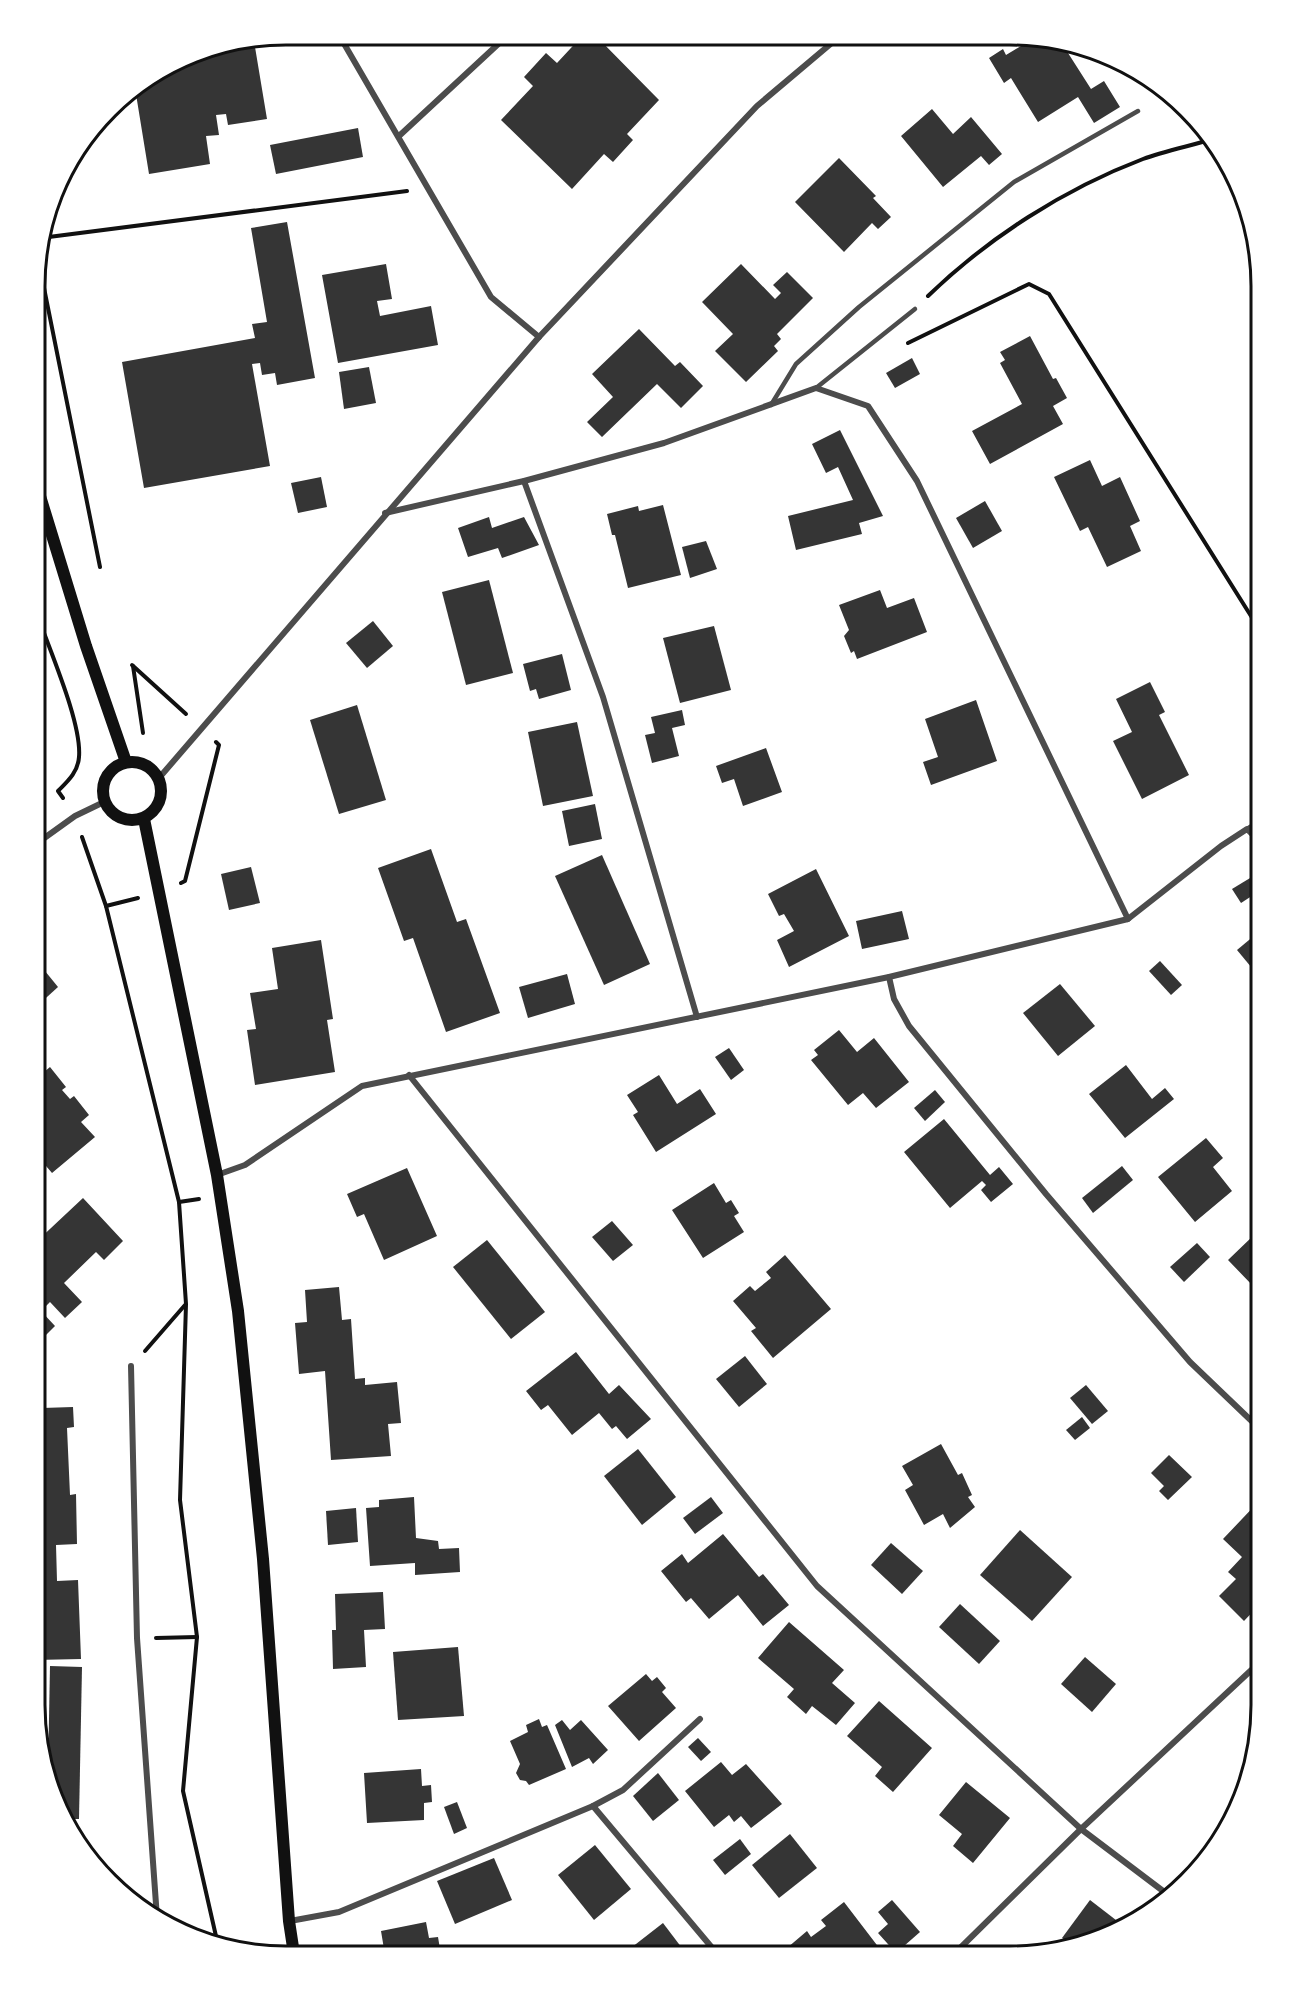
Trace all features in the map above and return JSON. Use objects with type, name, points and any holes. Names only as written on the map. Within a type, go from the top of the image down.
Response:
[{"type":"main road","points":[[45,512],[86,646],[126,762]]},
{"type":"main road","points":[[126,762],[137,762],[148,766],[159,777],[161,796],[157,807],[144,819],[123,819],[109,812],[104,802],[102,786],[107,775],[115,766],[126,762]]},
{"type":"main road","points":[[144,819],[217,1175],[238,1311],[263,1559],[289,1921],[293,1946]]},
{"type":"street","points":[[345,45],[491,297],[539,337]]},
{"type":"street","points":[[399,136],[497,45]]},
{"type":"street","points":[[159,777],[539,337],[757,106],[829,45]]},
{"type":"street","points":[[386,513],[524,482],[664,443],[816,388],[868,406],[917,481],[1128,919]]},
{"type":"street","points":[[524,482],[603,698],[697,1017]]},
{"type":"street","points":[[45,838],[75,816],[104,802]]},
{"type":"street","points":[[217,1175],[244,1165],[362,1086],[889,977],[1128,919],[1221,846],[1247,829],[1251,833]]},
{"type":"street","points":[[889,977],[894,999],[909,1026],[1046,1194],[1190,1362],[1251,1420]]},
{"type":"street","points":[[409,1075],[817,1586],[1081,1829],[1163,1891]]},
{"type":"street","points":[[131,1366],[137,1638],[156,1908]]},
{"type":"street","points":[[962,1946],[1081,1829],[1251,1670]]},
{"type":"street","points":[[289,1921],[339,1912],[593,1806],[623,1790],[700,1719]]},
{"type":"street","points":[[593,1806],[711,1946]]},
{"type":"lane","points":[[771,405],[796,364],[859,307],[995,197],[1014,182],[1138,111]]},
{"type":"lane","points":[[816,388],[915,309]]},
{"type":"lane","points":[[1247,829],[1251,826]]},
{"type":"path","points":[[915,309],[965,261],[1056,201],[1143,159],[1203,142]]},
{"type":"path","points":[[50,237],[430,189]]},
{"type":"path","points":[[900,347],[1029,284],[1049,294],[1251,616]]},
{"type":"path","points":[[45,293],[100,567]]},
{"type":"path","points":[[45,637],[77,729],[80,758],[73,776],[58,791],[75,816],[106,906],[179,1202],[186,1305],[180,1500],[197,1637],[183,1791],[216,1935]]},
{"type":"path","points":[[148,766],[132,665],[219,745],[185,881]]},
{"type":"path","points":[[161,1334],[186,1305]]},
{"type":"path","points":[[137,1638],[197,1637]]},
{"type":"building","points":[[574,45],[605,45],[659,100],[627,134],[633,140],[613,162],[604,154],[572,189],[501,120],[533,86],[524,77],[546,53],[557,63]]},
{"type":"building","points":[[1021,46],[1067,52],[1091,89],[1104,81],[1120,107],[1094,123],[1078,97],[1038,122],[1011,78],[1004,83],[989,58],[1003,49],[1006,55]]},
{"type":"building","points":[[255,47],[267,119],[228,125],[226,114],[216,115],[219,135],[206,136],[210,164],[149,174],[136,97],[166,77],[194,63],[224,53]]},
{"type":"building","points":[[932,109],[953,134],[971,117],[1002,154],[989,165],[981,156],[943,187],[901,136]]},
{"type":"building","points":[[358,128],[363,157],[276,174],[270,145]]},
{"type":"building","points":[[839,158],[876,196],[873,198],[891,217],[878,229],[872,223],[844,252],[795,202]]},
{"type":"building","points":[[287,222],[315,378],[277,385],[275,373],[262,375],[260,363],[252,364],[270,466],[144,488],[122,362],[255,338],[252,324],[267,322],[251,228]]},
{"type":"building","points":[[386,264],[392,299],[377,301],[380,316],[431,306],[438,345],[338,363],[322,275]]},
{"type":"building","points":[[741,264],[775,299],[781,293],[773,285],[787,272],[813,298],[777,334],[781,339],[774,346],[778,351],[746,382],[715,351],[733,334],[702,302]]},
{"type":"building","points":[[639,329],[675,366],[680,362],[703,386],[681,408],[657,384],[602,437],[587,422],[613,397],[592,374]]},
{"type":"building","points":[[1030,336],[1053,379],[1056,378],[1067,398],[1053,406],[1063,424],[990,464],[972,431],[1022,404],[1000,363],[1005,360],[1000,352]]},
{"type":"building","points":[[912,358],[920,374],[895,388],[886,373]]},
{"type":"building","points":[[369,367],[376,403],[344,409],[339,372]]},
{"type":"building","points":[[840,430],[883,516],[859,523],[862,534],[796,550],[788,516],[853,500],[838,467],[826,473],[812,444]]},
{"type":"building","points":[[1090,460],[1102,486],[1120,477],[1140,521],[1130,526],[1141,551],[1107,567],[1088,527],[1080,531],[1054,477]]},
{"type":"building","points":[[321,477],[327,507],[298,513],[291,483]]},
{"type":"building","points":[[985,501],[1002,531],[973,548],[956,518]]},
{"type":"building","points":[[663,505],[681,575],[628,588],[615,535],[612,535],[607,514],[638,506],[639,511]]},
{"type":"building","points":[[489,517],[492,528],[524,517],[539,545],[502,558],[498,548],[468,557],[458,528]]},
{"type":"building","points":[[706,541],[717,569],[690,578],[682,547]]},
{"type":"building","points":[[489,580],[513,673],[466,685],[442,592]]},
{"type":"building","points":[[880,590],[887,608],[914,598],[927,632],[857,659],[854,651],[851,653],[844,636],[849,630],[839,605]]},
{"type":"building","points":[[373,621],[393,646],[367,668],[346,643]]},
{"type":"building","points":[[714,626],[731,690],[680,703],[663,638]]},
{"type":"building","points":[[562,654],[571,690],[539,699],[536,689],[530,691],[523,664]]},
{"type":"building","points":[[1150,682],[1165,712],[1159,715],[1189,775],[1142,799],[1113,741],[1132,732],[1116,699]]},
{"type":"building","points":[[976,700],[997,761],[931,785],[923,762],[938,757],[925,719]]},
{"type":"building","points":[[357,705],[386,800],[339,814],[310,720]]},
{"type":"building","points":[[682,710],[685,725],[672,728],[679,756],[652,763],[645,735],[655,733],[651,717]]},
{"type":"building","points":[[577,722],[593,796],[543,806],[528,732]]},
{"type":"building","points":[[766,748],[782,792],[743,806],[734,779],[722,783],[716,766]]},
{"type":"building","points":[[595,804],[602,839],[569,846],[562,811]]},
{"type":"building","points":[[431,849],[457,922],[466,919],[500,1013],[446,1032],[413,938],[404,941],[378,868]]},
{"type":"building","points":[[602,855],[650,964],[604,985],[555,876]]},
{"type":"building","points":[[251,867],[260,903],[229,910],[221,874]]},
{"type":"building","points":[[816,869],[849,936],[789,967],[777,940],[794,931],[784,914],[779,916],[768,894]]},
{"type":"building","points":[[1251,877],[1251,896],[1241,903],[1232,889]]},
{"type":"building","points":[[902,911],[909,939],[862,949],[856,921]]},
{"type":"building","points":[[1251,938],[1251,967],[1237,950]]},
{"type":"building","points":[[321,940],[333,1019],[327,1020],[335,1072],[255,1085],[247,1030],[256,1029],[250,993],[278,989],[272,948]]},
{"type":"building","points":[[1160,961],[1182,985],[1171,995],[1149,971]]},
{"type":"building","points":[[45,971],[58,987],[45,999]]},
{"type":"building","points":[[567,974],[575,1004],[528,1018],[519,987]]},
{"type":"building","points":[[1060,984],[1095,1026],[1058,1056],[1023,1013]]},
{"type":"building","points":[[839,1030],[857,1052],[874,1038],[909,1082],[876,1108],[863,1093],[848,1105],[811,1060],[818,1055],[814,1050]]},
{"type":"building","points":[[729,1048],[744,1070],[731,1080],[715,1057]]},
{"type":"building","points":[[1126,1065],[1152,1099],[1165,1088],[1174,1099],[1125,1138],[1089,1094]]},
{"type":"building","points":[[50,1067],[66,1087],[62,1090],[70,1099],[74,1096],[89,1115],[81,1122],[95,1137],[52,1173],[45,1165],[45,1071]]},
{"type":"building","points":[[659,1075],[677,1104],[700,1089],[716,1114],[656,1152],[633,1115],[638,1112],[627,1095]]},
{"type":"building","points":[[935,1090],[945,1102],[925,1121],[914,1108]]},
{"type":"building","points":[[944,1119],[990,1175],[999,1167],[1013,1184],[991,1202],[981,1190],[986,1185],[982,1181],[950,1208],[904,1152]]},
{"type":"building","points":[[1206,1138],[1223,1158],[1213,1167],[1232,1191],[1195,1222],[1158,1177]]},
{"type":"building","points":[[1122,1166],[1133,1180],[1093,1213],[1082,1198]]},
{"type":"building","points":[[407,1168],[437,1236],[384,1260],[364,1214],[357,1217],[347,1194]]},
{"type":"building","points":[[714,1183],[726,1203],[731,1200],[739,1213],[734,1216],[744,1232],[703,1258],[672,1210]]},
{"type":"building","points":[[83,1198],[123,1241],[104,1260],[96,1252],[64,1283],[82,1302],[65,1318],[50,1302],[45,1307],[45,1234]]},
{"type":"building","points":[[612,1221],[633,1245],[613,1261],[592,1237]]},
{"type":"building","points":[[1251,1238],[1251,1284],[1228,1260]]},
{"type":"building","points":[[487,1240],[545,1312],[511,1339],[453,1267]]},
{"type":"building","points":[[1197,1243],[1210,1257],[1184,1282],[1170,1267]]},
{"type":"building","points":[[785,1255],[831,1309],[773,1358],[751,1331],[756,1328],[733,1301],[750,1286],[755,1291],[771,1278],[766,1272]]},
{"type":"building","points":[[339,1287],[342,1320],[351,1319],[355,1379],[365,1378],[365,1385],[397,1382],[401,1423],[388,1424],[391,1456],[331,1460],[325,1371],[299,1374],[295,1323],[307,1322],[305,1290]]},
{"type":"building","points":[[45,1315],[55,1326],[45,1336]]},
{"type":"building","points":[[576,1352],[609,1394],[619,1385],[651,1419],[627,1439],[616,1426],[612,1429],[599,1413],[572,1435],[548,1405],[541,1410],[526,1391]]},
{"type":"building","points":[[745,1356],[767,1384],[739,1407],[716,1379]]},
{"type":"building","points":[[1086,1385],[1108,1411],[1092,1424],[1070,1398]]},
{"type":"building","points":[[73,1407],[74,1427],[67,1428],[70,1495],[76,1494],[77,1544],[56,1545],[57,1581],[78,1580],[81,1659],[45,1660],[45,1408]]},
{"type":"building","points":[[1082,1417],[1090,1428],[1075,1440],[1066,1430]]},
{"type":"building","points":[[941,1444],[958,1475],[962,1473],[972,1495],[968,1497],[975,1507],[950,1528],[943,1514],[924,1525],[905,1490],[913,1485],[902,1466]]},
{"type":"building","points":[[638,1449],[676,1497],[642,1525],[604,1476]]},
{"type":"building","points":[[1169,1455],[1192,1477],[1168,1500],[1159,1491],[1164,1486],[1151,1473]]},
{"type":"building","points":[[414,1497],[416,1538],[438,1541],[439,1549],[459,1548],[460,1572],[415,1575],[415,1563],[370,1566],[366,1508],[379,1507],[379,1500]]},
{"type":"building","points":[[711,1497],[723,1513],[695,1534],[683,1518]]},
{"type":"building","points":[[356,1508],[358,1542],[328,1545],[326,1511]]},
{"type":"building","points":[[1251,1510],[1251,1614],[1244,1621],[1219,1596],[1236,1579],[1228,1572],[1242,1557],[1223,1539]]},
{"type":"building","points":[[1020,1530],[1072,1577],[1032,1621],[980,1575]]},
{"type":"building","points":[[723,1534],[759,1577],[763,1574],[789,1605],[763,1626],[738,1595],[709,1619],[691,1598],[686,1602],[661,1571],[682,1554],[688,1563]]},
{"type":"building","points":[[891,1543],[923,1571],[902,1594],[871,1565]]},
{"type":"building","points":[[383,1592],[385,1629],[364,1630],[366,1667],[333,1669],[332,1630],[336,1630],[335,1594]]},
{"type":"building","points":[[960,1604],[1000,1641],[979,1664],[939,1627]]},
{"type":"building","points":[[789,1622],[844,1670],[832,1683],[855,1703],[836,1725],[812,1706],[806,1714],[787,1697],[794,1689],[758,1658]]},
{"type":"building","points":[[458,1647],[464,1716],[398,1720],[393,1652]]},
{"type":"building","points":[[1085,1657],[1116,1684],[1092,1712],[1061,1684]]},
{"type":"building","points":[[50,1666],[82,1667],[79,1819],[74,1819],[63,1797],[49,1744]]},
{"type":"building","points":[[646,1674],[652,1681],[657,1677],[666,1688],[662,1692],[676,1708],[639,1741],[608,1706]]},
{"type":"building","points":[[879,1701],[932,1748],[893,1792],[875,1776],[882,1767],[847,1736]]},
{"type":"building","points":[[539,1719],[542,1727],[547,1725],[566,1769],[529,1785],[526,1781],[520,1780],[516,1773],[520,1764],[510,1741],[528,1732],[526,1725]]},
{"type":"building","points":[[562,1720],[570,1730],[581,1720],[608,1750],[593,1764],[589,1758],[572,1767],[555,1725]]},
{"type":"building","points":[[698,1738],[711,1752],[701,1761],[688,1747]]},
{"type":"building","points":[[721,1762],[732,1775],[746,1764],[782,1804],[751,1828],[741,1816],[734,1822],[729,1815],[714,1827],[685,1791]]},
{"type":"building","points":[[421,1769],[422,1786],[431,1785],[432,1802],[424,1803],[424,1820],[367,1823],[364,1773]]},
{"type":"building","points":[[658,1773],[679,1800],[653,1821],[633,1796]]},
{"type":"building","points":[[966,1782],[1010,1818],[973,1863],[953,1846],[962,1834],[939,1815]]},
{"type":"building","points":[[457,1802],[467,1828],[454,1834],[444,1807]]},
{"type":"building","points":[[790,1834],[817,1868],[779,1898],[752,1865]]},
{"type":"building","points":[[740,1839],[751,1854],[725,1875],[713,1860]]},
{"type":"building","points":[[595,1845],[631,1889],[594,1920],[558,1875]]},
{"type":"building","points":[[494,1858],[512,1900],[455,1924],[437,1881]]},
{"type":"building","points":[[892,1900],[920,1932],[904,1946],[890,1946],[878,1933],[888,1924],[878,1912]]},
{"type":"building","points":[[1090,1900],[1117,1921],[1072,1938],[1062,1938]]},
{"type":"building","points":[[844,1902],[878,1946],[789,1946],[807,1931],[811,1937],[826,1926],[821,1920]]},
{"type":"building","points":[[426,1922],[429,1938],[438,1937],[440,1946],[384,1946],[381,1931]]},
{"type":"building","points":[[663,1923],[680,1946],[633,1946]]}]
